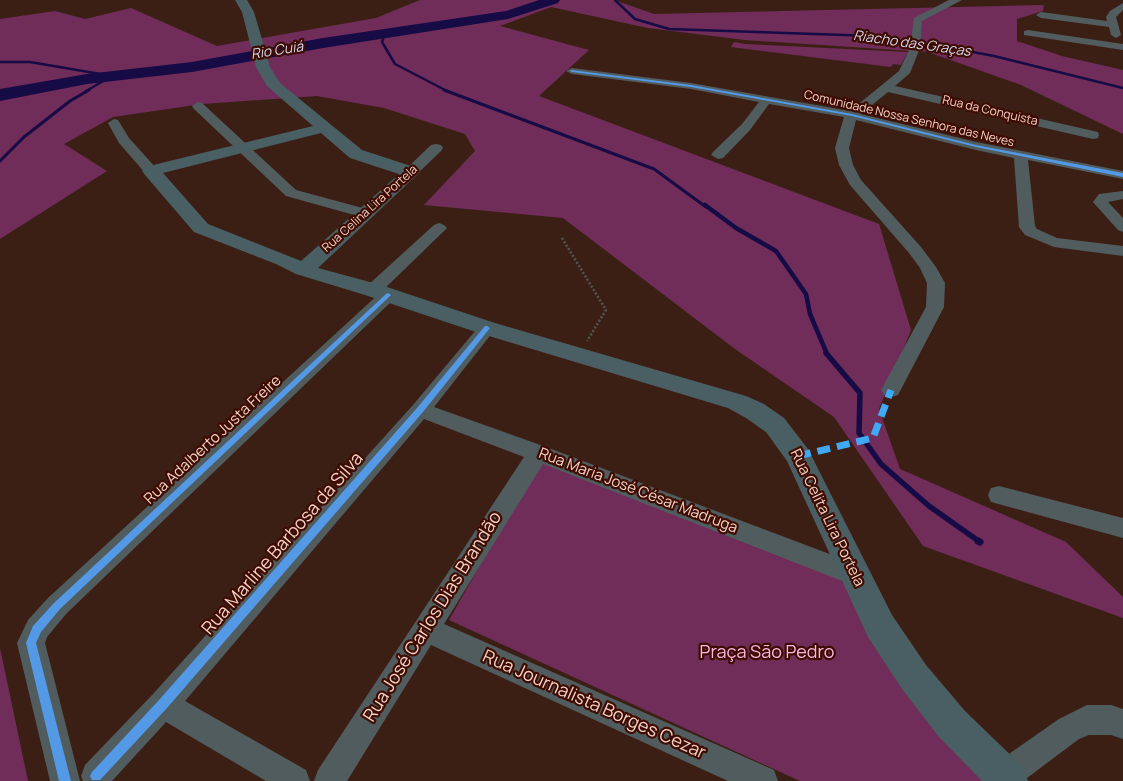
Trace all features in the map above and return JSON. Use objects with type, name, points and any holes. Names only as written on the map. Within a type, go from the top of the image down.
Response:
[{"type":"main road","points":[[241,0],[248,12],[267,77],[279,90],[356,154],[410,172]]},
{"type":"main road","points":[[151,171],[326,129]]},
{"type":"main road","name":"Rua Celita Lira Portela","points":[[151,171],[201,228],[208,232],[283,260],[308,265],[380,293],[487,328],[737,402],[755,411],[775,425],[798,456],[880,626],[914,677],[952,724],[1007,779]]},
{"type":"main road","name":"Rua Celina Lira Portela","points":[[308,265],[410,172]]},
{"type":"street","name":"Comunidade Nossa Senhora das Neves","points":[[891,390],[935,306],[936,283],[928,267],[855,182],[846,166],[842,148],[848,122],[852,115],[904,73],[915,46],[917,20],[956,0]]},
{"type":"street","points":[[1028,33],[1121,47],[1111,16],[1123,6]]},
{"type":"street","points":[[1041,15],[1113,25]]},
{"type":"street","name":"Comunidade Nossa Senhora das Neves","points":[[572,71],[691,86],[852,115],[936,137],[1123,175]]},
{"type":"street","name":"Rua da Conquista","points":[[887,88],[1093,135]]},
{"type":"street","points":[[718,155],[746,126],[766,100]]},
{"type":"street","points":[[198,106],[291,192],[364,213]]},
{"type":"street","name":"Rua Celita Lira Portela","points":[[114,123],[124,140],[151,171]]},
{"type":"street","name":"Rua Celina Lira Portela","points":[[410,172],[436,148]]},
{"type":"street","name":"Comunidade Nossa Senhora das Neves","points":[[1022,155],[1027,227],[1031,232],[1054,242],[1123,251]]},
{"type":"street","points":[[1123,195],[1104,197],[1100,202],[1123,227]]},
{"type":"street","points":[[380,293],[439,228]]},
{"type":"street","name":"Rua Adalberto Justa Freire","points":[[65,781],[31,644],[37,629],[57,606],[380,293]]},
{"type":"street","name":"Rua Marline Barbosa da Silva","points":[[96,776],[163,704],[420,410],[487,328]]},
{"type":"street","name":"Rua Maria José César Madruga","points":[[420,410],[538,453],[854,575]]},
{"type":"street","name":"Rua José Carlos Dias Brandão","points":[[329,781],[538,453]]},
{"type":"street","points":[[999,495],[1123,528]]},
{"type":"street","name":"Rua Journalista Borges Cezar","points":[[425,629],[763,781]]},
{"type":"street","points":[[163,704],[295,781]]},
{"type":"street","points":[[1007,779],[1069,729],[1087,720],[1111,720],[1123,724]]},
{"type":"path","points":[[562,238],[606,310],[579,355]]},
{"type":"green space","points":[[420,0],[614,0],[654,14],[1044,5],[1043,11],[1017,19],[1017,41],[1062,56],[1123,70],[1123,134],[1021,85],[928,52],[745,40],[648,28],[551,7],[500,26],[589,50],[539,96],[879,224],[911,330],[879,409],[900,469],[1066,542],[1123,597],[1123,618],[923,546],[834,417],[735,349],[563,218],[424,205],[475,151],[465,134],[384,108],[317,96],[202,104],[113,117],[64,144],[107,171],[0,239],[0,19],[55,11],[85,19],[131,8],[217,46],[376,18]]},
{"type":"green space","points":[[734,42],[908,52],[901,65],[893,64],[891,67],[731,47]]},
{"type":"green space","name":"Praça São Pedro","points":[[542,456],[835,570],[929,713],[987,781],[800,781],[449,620]]},
{"type":"green space","points":[[0,648],[28,781],[0,781]]},
{"type":"waterway","name":"Rio Cuiá","points":[[0,95],[87,79],[192,67],[323,43],[508,15],[553,0]]},
{"type":"waterway","name":"Riacho das Graças","points":[[615,0],[635,19],[669,29],[873,36],[897,43],[962,50],[994,56],[1123,88]]},
{"type":"waterway","points":[[385,33],[382,42],[395,64],[447,91]]},
{"type":"waterway","points":[[0,62],[30,62],[112,76],[86,91]]},
{"type":"waterway","points":[[0,161],[24,137],[70,101],[89,90]]},
{"type":"waterway","points":[[444,90],[654,169],[706,207]]},
{"type":"waterway","points":[[705,205],[736,228],[776,251],[806,294],[810,314],[827,354]]},
{"type":"waterway","points":[[826,353],[860,393],[859,433],[881,464],[929,506],[980,542],[978,541]]},
{"type":"marked path","points":[[798,456],[873,438],[891,390]]},
{"type":"cycle path","points":[[572,71],[691,86],[852,115],[976,146],[1123,175]]},
{"type":"cycle path","points":[[65,781],[31,643],[37,629],[57,606],[388,295]]},
{"type":"cycle path","points":[[96,776],[163,704],[420,410],[487,328]]}]
